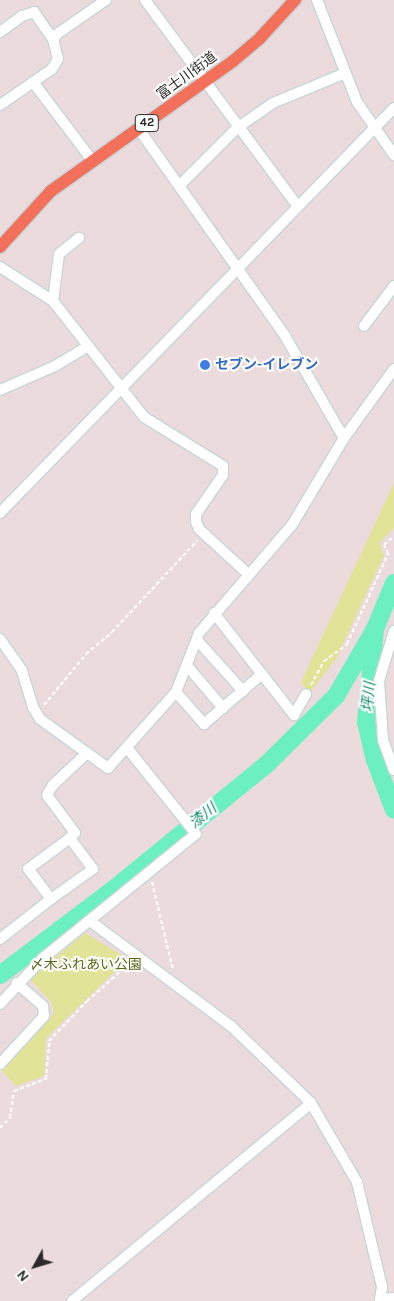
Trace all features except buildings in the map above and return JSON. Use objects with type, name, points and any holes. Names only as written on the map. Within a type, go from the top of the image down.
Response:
[{"type":"main road","name":"富士川街道","points":[[0,247],[51,191],[92,160],[204,83],[260,38],[295,0]]},
{"type":"street","points":[[53,39],[106,0]]},
{"type":"street","points":[[145,0],[237,128],[298,207]]},
{"type":"street","points":[[317,0],[357,102],[374,128],[392,148]]},
{"type":"street","points":[[0,32],[22,16],[34,12],[53,39],[58,59],[52,69],[0,105]]},
{"type":"street","points":[[179,186],[237,128],[279,100],[345,73]]},
{"type":"street","points":[[33,82],[92,160]]},
{"type":"street","points":[[0,513],[394,108]]},
{"type":"street","points":[[138,128],[285,336],[344,438]]},
{"type":"street","points":[[53,301],[59,254],[79,238]]},
{"type":"street","points":[[0,267],[53,301],[123,387],[144,417],[223,466],[223,475],[196,514],[199,529],[248,574]]},
{"type":"street","points":[[364,326],[380,309],[394,286]]},
{"type":"street","points":[[0,390],[55,366],[88,346]]},
{"type":"street","points":[[0,639],[22,671],[36,714],[48,727],[108,768],[176,692],[188,667],[197,640],[214,613],[303,510],[344,438],[394,369]]},
{"type":"street","points":[[214,613],[294,715],[306,694]]},
{"type":"street","points":[[394,631],[379,680],[383,740],[394,770]]},
{"type":"street","points":[[197,640],[243,691]]},
{"type":"street","points":[[188,667],[223,708]]},
{"type":"street","points":[[176,692],[204,724],[262,674]]},
{"type":"street","points":[[0,1004],[16,984],[196,834],[127,748]]},
{"type":"street","points":[[51,899],[28,869],[75,833],[47,795],[53,784],[86,753]]},
{"type":"street","points":[[0,939],[92,869],[70,838]]},
{"type":"street","points":[[90,921],[231,1026],[312,1103],[357,1182],[382,1287],[380,1299],[394,1298]]},
{"type":"street","points":[[0,1064],[44,1016],[43,1006],[16,984]]},
{"type":"street","points":[[72,1301],[312,1103]]},
{"type":"path","points":[[36,714],[86,654],[112,632],[205,534]]},
{"type":"path","points":[[306,694],[324,661],[347,644],[388,554],[384,545],[394,536]]},
{"type":"path","points":[[150,874],[167,955],[179,986]]},
{"type":"path","points":[[0,1128],[10,1118],[14,1091],[46,1079],[49,1041],[87,1001],[111,983],[138,955]]},
{"type":"green space","points":[[394,483],[394,528],[379,543],[384,555],[336,659],[311,691],[305,689],[301,682]]},
{"type":"green space","name":"〆木ふれあい公園","points":[[85,933],[128,959],[46,1038],[44,1076],[16,1086],[2,1071],[54,1014],[51,1002],[30,979]]},
{"type":"waterway","name":"坪川","points":[[394,583],[375,629],[366,722],[375,760],[394,810]]},
{"type":"waterway","name":"漆川","points":[[0,975],[115,888],[266,765],[336,696],[375,629]]},
{"type":"place","name":"セブン-イレブン","points":[[205,365]]}]
